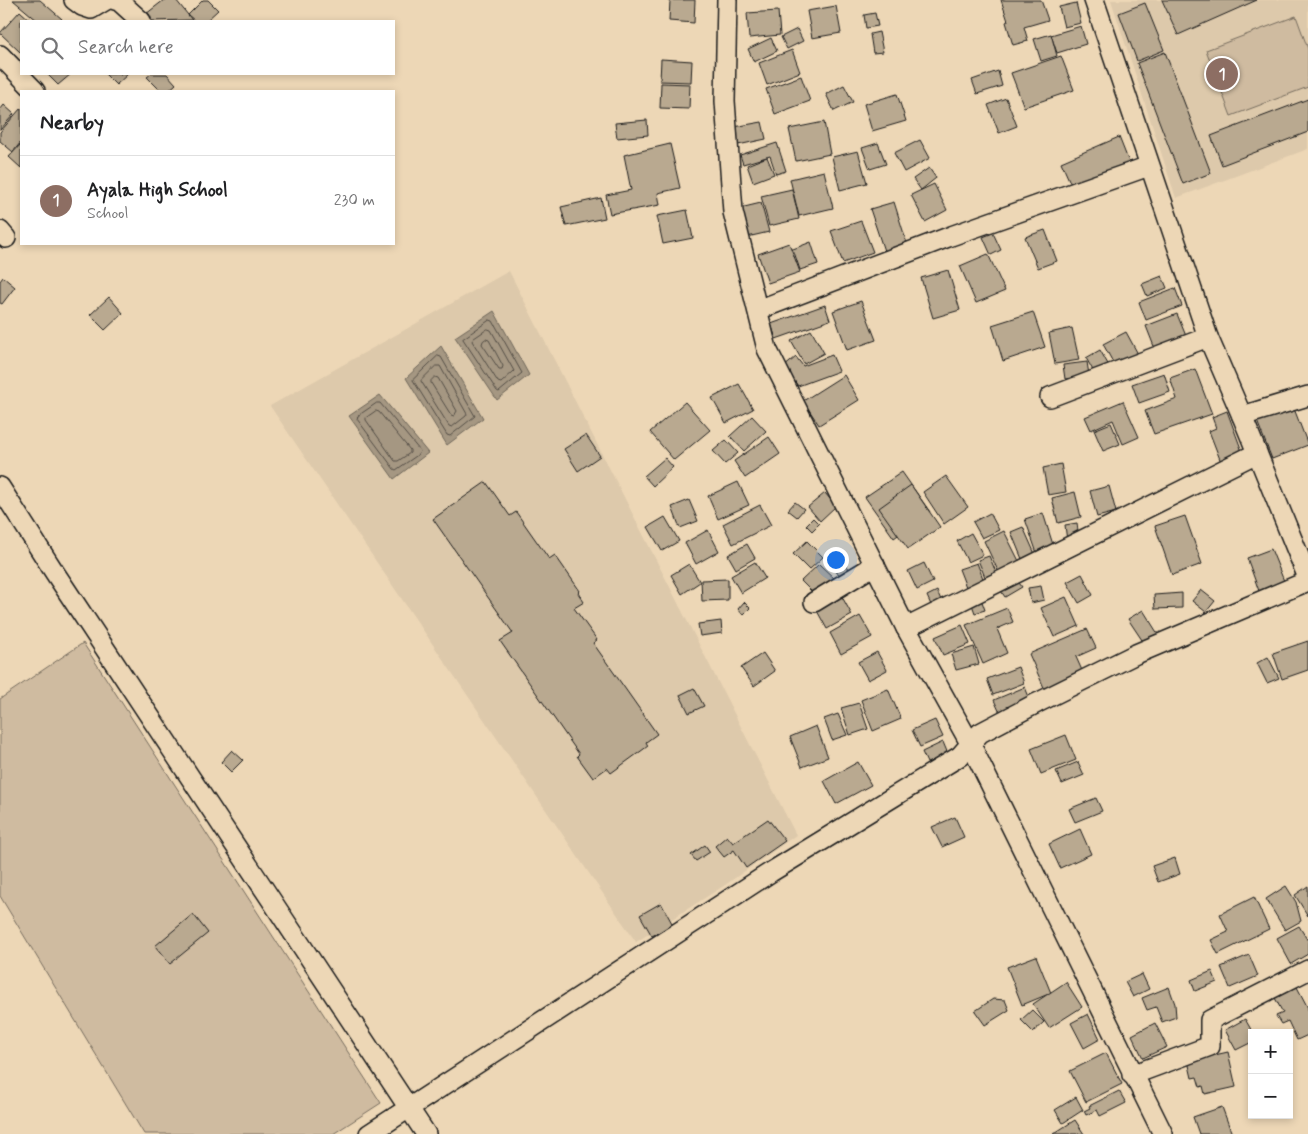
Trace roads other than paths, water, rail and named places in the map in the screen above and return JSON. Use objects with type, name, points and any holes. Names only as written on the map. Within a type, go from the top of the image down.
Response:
[{"type":"street","points":[[74,0],[90,9],[106,0]]},
{"type":"street","points":[[115,0],[119,1],[140,20]]},
{"type":"street","points":[[727,0],[725,101],[732,212],[767,349],[906,628],[971,745],[1132,1075],[1163,1134]]},
{"type":"street","points":[[369,1134],[771,872],[960,756],[980,733],[1136,654],[1308,580],[1208,337],[1094,0]]},
{"type":"street","points":[[0,56],[34,90]]},
{"type":"street","points":[[758,310],[951,236],[1149,166]]},
{"type":"street","points":[[1050,397],[1208,337]]},
{"type":"street","points":[[1242,416],[1308,396]]},
{"type":"street","points":[[906,628],[1257,454]]},
{"type":"street","points":[[0,487],[426,1134]]},
{"type":"street","points":[[814,602],[875,565]]},
{"type":"street","points":[[1132,1075],[1210,1046],[1210,1020],[1308,970]]},
{"type":"water","points":[[494,311],[529,375],[497,400],[455,337]]},
{"type":"water","points":[[441,346],[483,418],[447,445],[406,378]]},
{"type":"water","points":[[380,395],[428,453],[394,479],[349,416]]},
{"type":"place","name":"Ayala High School","points":[[1222,74]]}]
